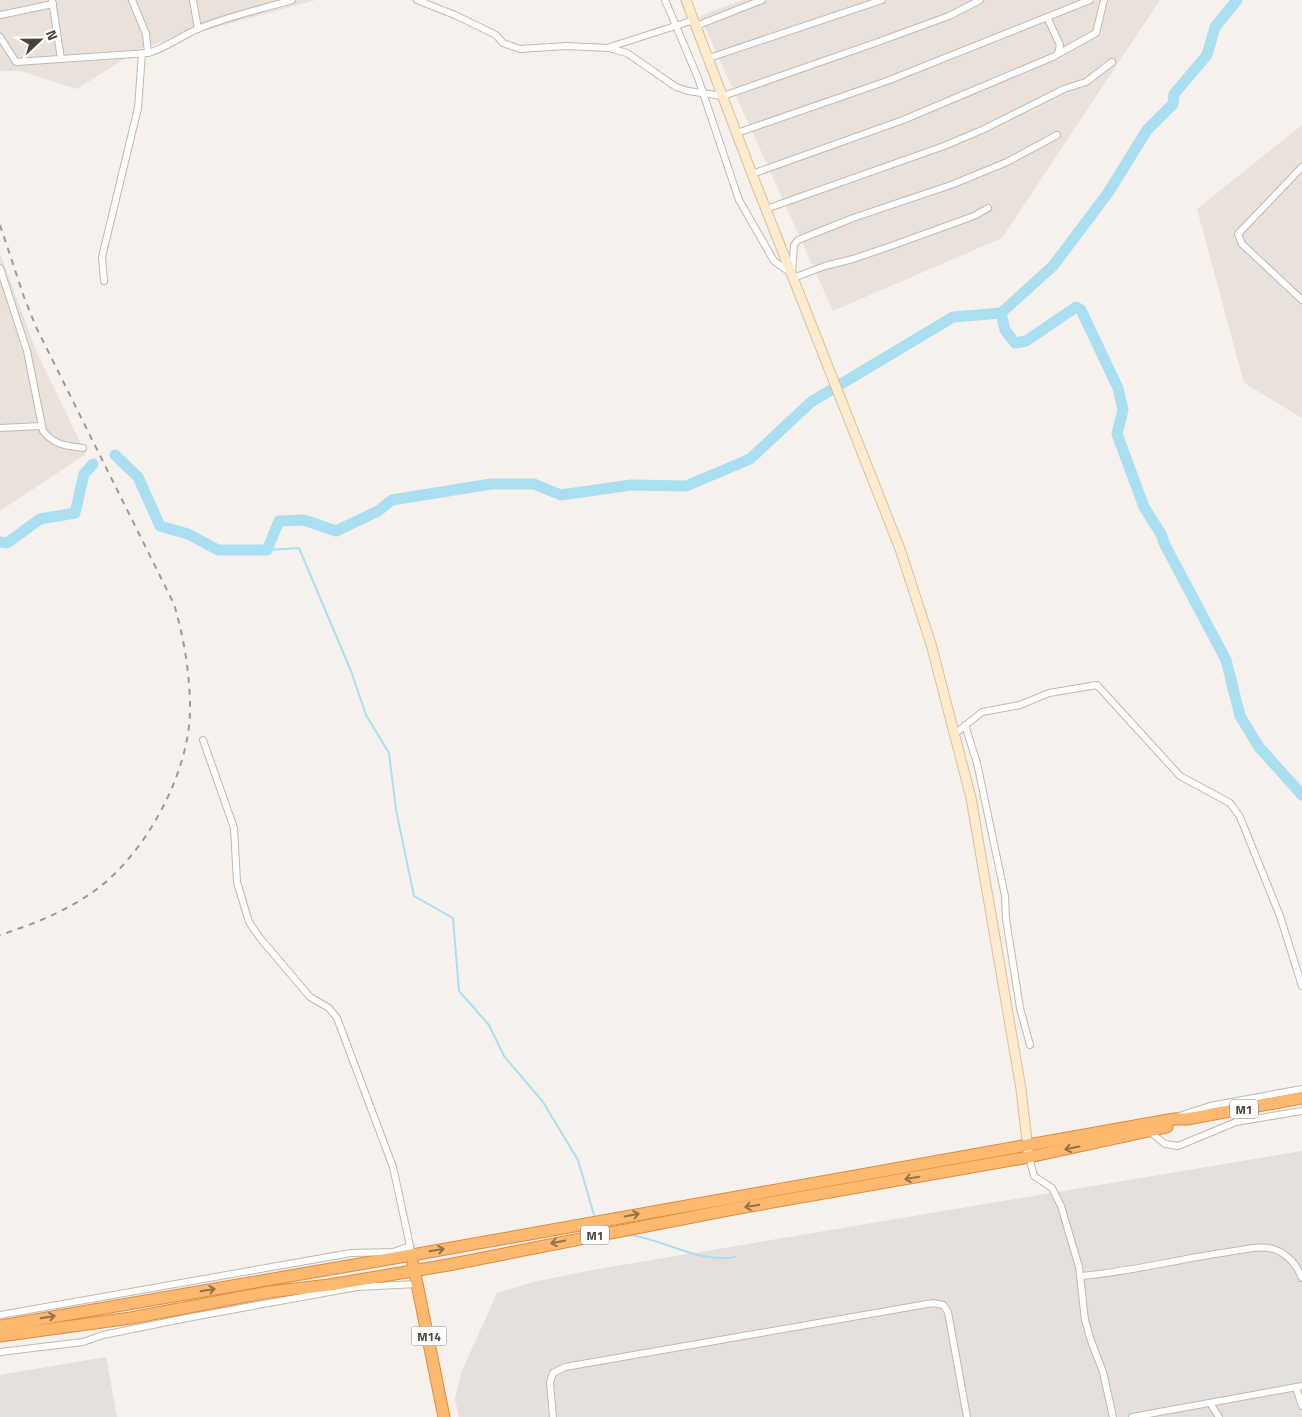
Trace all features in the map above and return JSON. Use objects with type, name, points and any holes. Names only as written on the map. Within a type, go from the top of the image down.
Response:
[{"type":"highway","name":"M1","points":[[0,1326],[411,1251],[673,1207],[1149,1132],[1177,1125],[1187,1120],[1302,1098]]},
{"type":"highway","name":"M1","points":[[0,1336],[122,1319],[260,1294],[415,1270],[1029,1152],[1174,1118],[1187,1120]]},
{"type":"highway","name":"M14","points":[[411,1251],[444,1417]]},
{"type":"main road","points":[[686,0],[752,174],[900,549],[932,644],[956,733],[983,863],[1021,1089],[1029,1152]]},
{"type":"street","points":[[104,281],[102,257],[138,108],[145,53],[146,34],[132,0]]},
{"type":"street","points":[[193,0],[198,29]]},
{"type":"street","points":[[262,0],[263,9]]},
{"type":"street","points":[[0,37],[16,62],[145,53],[167,46],[198,29],[292,0]]},
{"type":"street","points":[[417,0],[455,15],[496,35],[503,43],[512,47],[520,49],[566,46],[609,48],[627,53],[676,87],[723,96],[803,70],[930,22],[980,0]]},
{"type":"street","points":[[665,0],[703,93],[740,200],[774,261],[793,276]]},
{"type":"street","points":[[609,48],[676,25],[695,23],[762,0]]},
{"type":"street","points":[[709,58],[882,0]]},
{"type":"street","points":[[737,132],[893,78],[1090,0]]},
{"type":"street","points":[[752,174],[903,120],[1058,54],[1096,33],[1104,0]]},
{"type":"street","points":[[0,15],[53,2],[61,59]]},
{"type":"street","points":[[1047,17],[1060,45],[1058,54]]},
{"type":"street","points":[[766,209],[944,146],[991,126],[1064,89],[1086,82],[1112,62]]},
{"type":"street","points":[[793,276],[794,245],[798,240],[853,218],[951,185],[1007,162],[1057,135]]},
{"type":"street","points":[[1302,167],[1238,234],[1242,244],[1302,300]]},
{"type":"street","points":[[793,276],[891,246],[974,216],[988,208]]},
{"type":"street","points":[[0,268],[27,351],[41,426],[48,438],[56,443],[83,448]]},
{"type":"street","points":[[0,428],[41,426]]},
{"type":"street","points":[[956,733],[982,712],[1020,706],[1048,693],[1094,685],[1101,688],[1180,776],[1230,803],[1240,817],[1280,916],[1302,986]]},
{"type":"street","points":[[965,725],[977,762],[1006,896],[1006,919],[1020,1008],[1030,1045]]},
{"type":"street","points":[[0,1315],[351,1253],[411,1251],[392,1168],[337,1018],[329,1008],[310,997],[260,938],[249,922],[237,882],[234,828],[203,740]]},
{"type":"street","points":[[1174,1118],[1210,1106],[1302,1089]]},
{"type":"street","points":[[1149,1132],[1165,1144],[1178,1146],[1231,1124],[1302,1111]]},
{"type":"street","points":[[1029,1152],[1034,1176],[1052,1188],[1057,1195],[1081,1276],[1085,1320],[1091,1341],[1101,1364],[1113,1417]]},
{"type":"street","points":[[1081,1276],[1114,1274],[1181,1259],[1254,1248],[1273,1249],[1288,1257],[1299,1270],[1302,1278]]},
{"type":"street","points":[[0,1352],[83,1342],[103,1335],[187,1318],[357,1287],[417,1284]]},
{"type":"street","points":[[553,1417],[550,1382],[553,1373],[565,1367],[933,1304],[943,1305],[948,1312],[967,1417]]},
{"type":"street","points":[[1132,1417],[1299,1386],[1302,1406]]},
{"type":"street","points":[[1210,1403],[1219,1417]]},
{"type":"shaded area","points":[[0,0],[316,0],[141,48],[77,89],[20,71],[0,71]]},
{"type":"shaded area","points":[[742,0],[1160,0],[1002,238],[833,311],[700,16]]},
{"type":"shaded area","points":[[1302,125],[1302,418],[1244,383],[1197,209]]},
{"type":"shaded area","points":[[0,253],[37,353],[86,454],[0,511]]},
{"type":"shaded area","points":[[1302,1151],[1302,1417],[459,1417],[455,1399],[461,1373],[497,1293],[533,1282],[592,1270]]},
{"type":"shaded area","points":[[106,1357],[117,1417],[0,1417],[0,1375]]},
{"type":"waterway","points":[[115,455],[138,477],[160,526],[188,534],[218,550],[267,550],[279,521],[304,520],[336,531],[378,511],[392,500],[491,484],[534,484],[561,495],[631,485],[686,486],[750,459],[811,402],[953,317],[1001,313],[1053,266],[1108,193],[1147,130],[1173,104],[1174,94],[1207,55],[1215,27],[1237,0]]},
{"type":"waterway","points":[[1001,313],[1005,330],[1015,343],[1026,341],[1076,307],[1081,310],[1118,388],[1123,410],[1117,434],[1144,507],[1161,534],[1226,660],[1240,716],[1259,747],[1302,795]]},
{"type":"waterway","points":[[0,542],[7,543],[40,519],[75,513],[84,474],[93,464]]},
{"type":"waterway","points":[[267,550],[299,548],[351,671],[366,715],[389,753],[396,810],[414,896],[453,918],[459,991],[489,1025],[504,1056],[543,1102],[578,1160],[594,1215]]},
{"type":"waterway","points":[[629,1235],[642,1237],[708,1257],[735,1257]]},
{"type":"railway","points":[[0,225],[36,327],[174,604],[186,656],[190,709],[188,734],[182,760],[172,787],[160,813],[128,859],[110,879],[79,901],[46,918],[0,935]]}]
